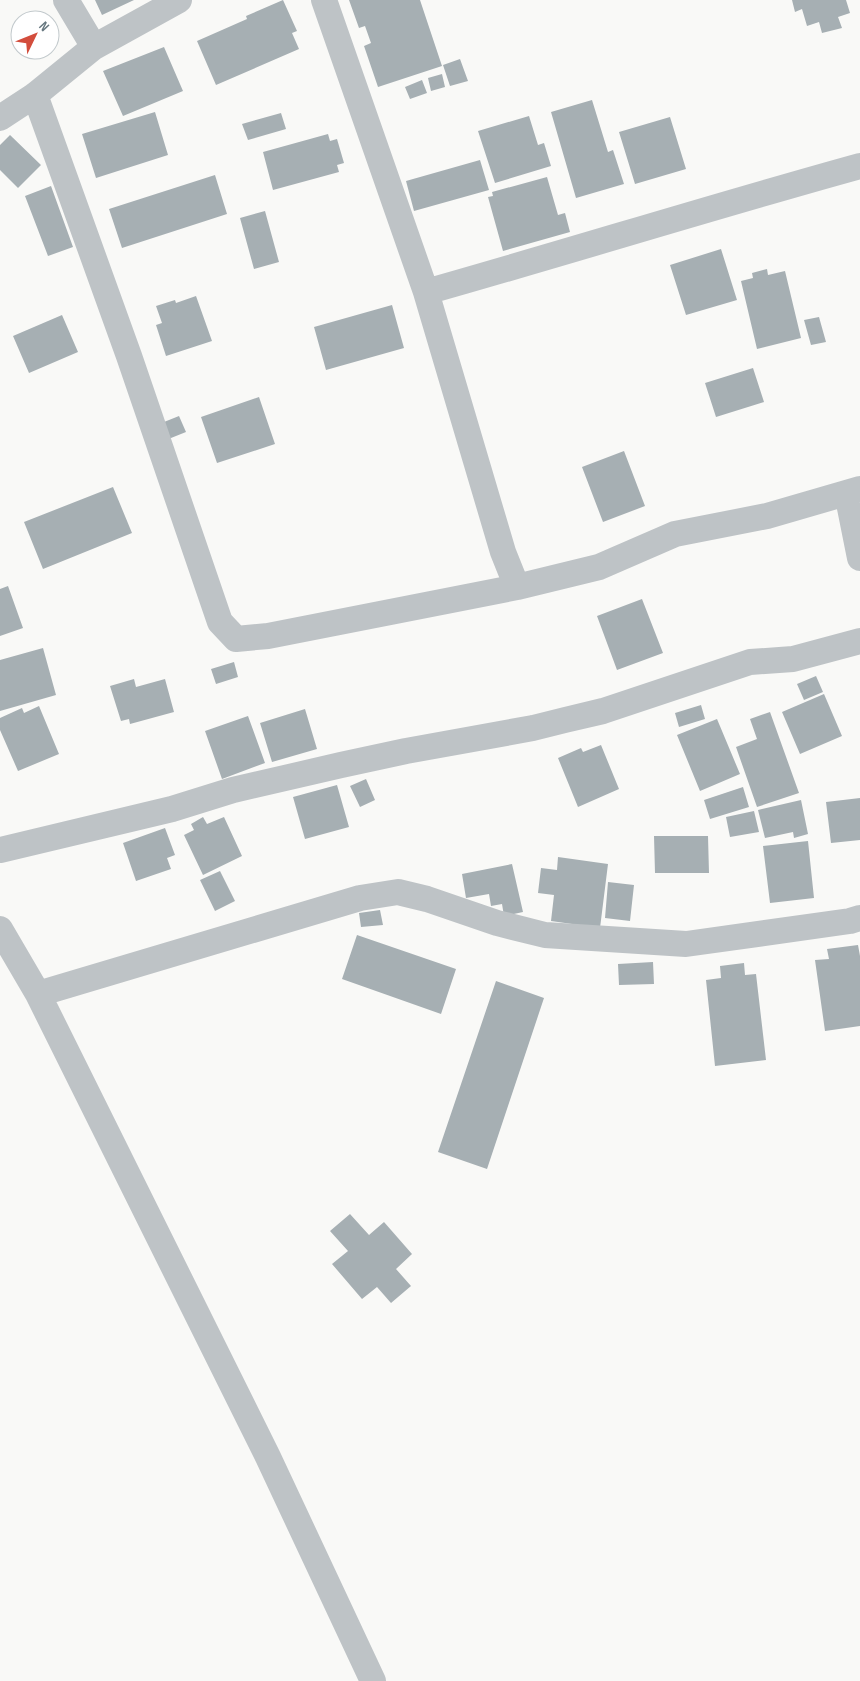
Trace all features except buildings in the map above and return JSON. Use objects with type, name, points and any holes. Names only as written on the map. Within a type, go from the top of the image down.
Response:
[{"type":"street","points":[[66,0],[94,47]]},
{"type":"street","points":[[0,118],[35,95],[94,47],[179,0]]},
{"type":"street","points":[[324,0],[426,292],[503,552],[518,587]]},
{"type":"street","points":[[35,95],[129,356],[220,622],[236,639],[268,636],[518,587],[599,568],[675,534],[767,516],[854,491],[860,558]]},
{"type":"street","points":[[426,292],[730,202],[860,166]]},
{"type":"street","points":[[0,850],[172,809],[233,790],[341,764],[532,728],[575,718],[612,708],[750,662],[792,659],[860,641]]},
{"type":"street","points":[[38,994],[360,898],[398,892],[427,899],[497,923],[546,936],[686,944],[860,918]]},
{"type":"street","points":[[0,929],[38,994],[268,1457],[373,1681]]}]
